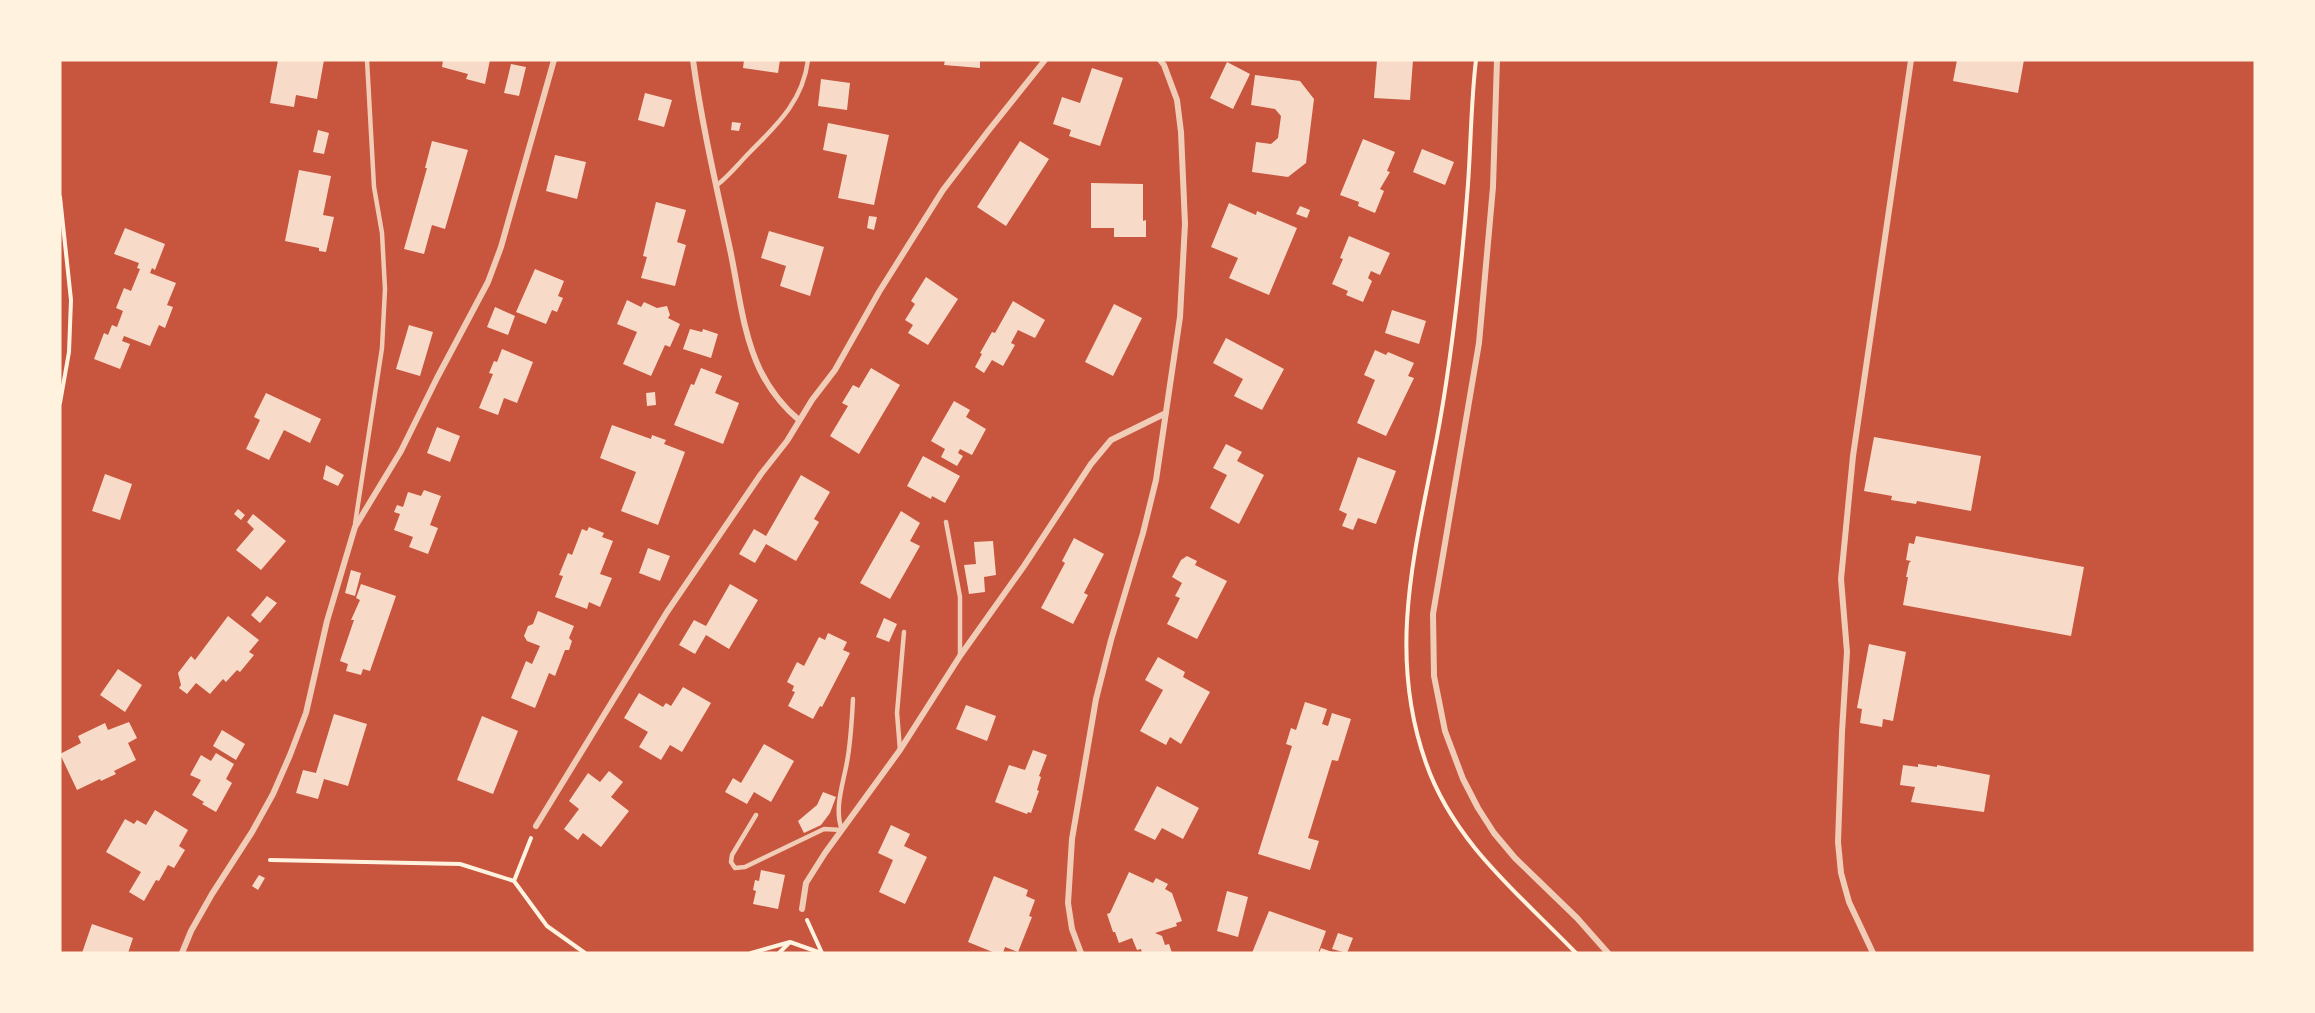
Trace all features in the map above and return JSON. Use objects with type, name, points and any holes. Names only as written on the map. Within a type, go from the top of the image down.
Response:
[{"type":"street","points":[[182,953],[189,934],[273,794],[290,755],[306,713],[327,621],[355,527],[401,451],[436,378],[488,282],[501,247],[554,60]]},
{"type":"street","points":[[693,60],[704,134],[750,344],[769,386],[782,405],[799,420]]},
{"type":"street","points":[[536,826],[667,612],[761,474],[787,441],[812,399],[835,370],[877,296],[943,190],[982,137],[1045,60]]},
{"type":"street","points":[[1081,953],[1072,929],[1068,903],[1068,873],[1074,823],[1096,699],[1156,482],[1180,320],[1185,224],[1181,132],[1177,100],[1160,60]]},
{"type":"street","points":[[1497,60],[1493,187],[1480,332],[1433,614],[1434,676],[1445,731],[1463,779],[1478,808],[1494,833],[1515,858],[1577,918],[1608,953]]},
{"type":"street","points":[[1873,953],[1849,902],[1840,863],[1839,795],[1847,652],[1841,579],[1853,456],[1911,60]]},
{"type":"street","points":[[802,909],[806,883],[900,750],[960,656],[1024,566],[1091,464],[1111,440],[1166,413]]},
{"type":"lane","points":[[355,527],[381,358],[385,289],[382,233],[374,187],[367,60]]},
{"type":"lane","points":[[717,185],[783,120],[796,100],[806,75],[808,60]]},
{"type":"lane","points":[[946,522],[960,597],[960,656]]},
{"type":"lane","points":[[900,750],[897,713],[904,632]]},
{"type":"lane","points":[[756,815],[732,855],[731,862],[735,868],[745,867],[824,829],[842,830],[838,819],[839,806],[848,753],[853,699]]},
{"type":"path","points":[[60,196],[71,300],[69,352],[60,403]]},
{"type":"path","points":[[514,881],[536,826]]},
{"type":"path","points":[[270,860],[460,864],[514,881],[547,926],[585,953]]},
{"type":"path","points":[[802,909],[821,953]]},
{"type":"path","points":[[751,953],[790,942],[821,953]]},
{"type":"path","points":[[779,953],[790,942]]},
{"type":"building","points":[[278,60],[324,60],[317,99],[296,95],[294,107],[270,103]]},
{"type":"building","points":[[443,60],[490,60],[485,84],[466,79],[468,74],[442,67]]},
{"type":"building","points":[[744,60],[780,60],[778,73],[743,68]]},
{"type":"building","points":[[945,60],[980,60],[980,68],[944,65]]},
{"type":"building","points":[[1377,60],[1413,60],[1410,100],[1374,98]]},
{"type":"building","points":[[1957,60],[2024,60],[2018,93],[1953,81]]},
{"type":"building","points":[[1227,62],[1250,74],[1233,109],[1210,98]]},
{"type":"building","points":[[511,64],[526,67],[519,96],[504,93]]},
{"type":"building","points":[[1092,68],[1123,78],[1100,146],[1069,136],[1071,130],[1053,124],[1062,97],[1080,103]]},
{"type":"building","points":[[1255,75],[1300,81],[1314,99],[1306,163],[1288,177],[1252,172],[1256,142],[1271,144],[1278,138],[1281,116],[1275,109],[1251,105]]},
{"type":"building","points":[[821,79],[850,83],[847,110],[818,106]]},
{"type":"building","points":[[645,93],[672,100],[664,127],[638,120]]},
{"type":"building","points":[[732,122],[741,123],[739,131],[731,130]]},
{"type":"building","points":[[828,123],[889,135],[874,205],[838,198],[847,155],[823,150]]},
{"type":"building","points":[[318,130],[329,133],[324,154],[313,152]]},
{"type":"building","points":[[1363,139],[1395,152],[1387,171],[1390,172],[1380,189],[1384,191],[1375,213],[1358,206],[1359,202],[1340,195]]},
{"type":"building","points":[[432,141],[468,150],[445,229],[432,225],[424,254],[404,249],[427,168],[425,168]]},
{"type":"building","points":[[1020,141],[1049,159],[1006,226],[977,207]]},
{"type":"building","points":[[1422,149],[1454,162],[1445,185],[1413,172]]},
{"type":"building","points":[[555,155],[586,162],[577,199],[546,191]]},
{"type":"building","points":[[299,170],[331,176],[323,215],[334,217],[326,252],[319,251],[319,248],[285,241]]},
{"type":"building","points":[[1091,183],[1143,184],[1143,221],[1146,220],[1146,237],[1114,237],[1114,228],[1091,228]]},
{"type":"building","points":[[656,202],[686,210],[677,242],[686,245],[675,286],[641,278],[647,257],[643,256]]},
{"type":"building","points":[[1229,203],[1256,215],[1257,211],[1297,228],[1269,295],[1229,278],[1238,258],[1211,247]]},
{"type":"building","points":[[1300,206],[1310,210],[1307,218],[1296,214]]},
{"type":"building","points":[[869,216],[877,217],[874,230],[867,228]]},
{"type":"building","points":[[125,228],[165,244],[155,270],[152,268],[150,273],[176,283],[167,305],[173,307],[165,328],[159,325],[150,346],[124,336],[122,341],[130,344],[120,369],[94,359],[104,333],[108,335],[112,325],[117,327],[123,311],[116,308],[124,288],[131,291],[140,269],[137,268],[139,263],[114,254]]},
{"type":"building","points":[[769,231],[824,247],[810,296],[780,286],[786,266],[761,258]]},
{"type":"building","points":[[1349,236],[1390,253],[1380,275],[1371,271],[1368,278],[1372,281],[1363,302],[1346,295],[1348,291],[1332,284],[1343,259],[1340,258]]},
{"type":"building","points":[[535,269],[564,281],[558,296],[563,298],[557,312],[552,310],[546,324],[516,312]]},
{"type":"building","points":[[926,277],[958,299],[928,345],[908,333],[913,325],[905,320],[915,304],[911,301]]},
{"type":"building","points":[[627,300],[641,307],[644,302],[657,308],[667,306],[670,315],[668,318],[680,324],[670,347],[665,345],[651,376],[623,364],[637,332],[617,324]]},
{"type":"building","points":[[1013,301],[1045,320],[1035,338],[1018,330],[1011,343],[1015,345],[1003,366],[992,360],[984,373],[975,367],[982,354],[980,353],[992,332],[995,333]]},
{"type":"building","points":[[1114,304],[1142,318],[1113,376],[1085,362]]},
{"type":"building","points":[[495,307],[515,316],[508,335],[487,327]]},
{"type":"building","points":[[1392,310],[1426,321],[1419,344],[1385,333]]},
{"type":"building","points":[[409,325],[433,332],[420,376],[396,369]]},
{"type":"building","points":[[690,329],[702,332],[703,329],[718,334],[711,358],[683,349]]},
{"type":"building","points":[[1226,338],[1284,369],[1262,410],[1234,396],[1243,379],[1213,363]]},
{"type":"building","points":[[502,349],[533,362],[517,403],[504,398],[498,415],[479,408],[493,374],[489,373]]},
{"type":"building","points":[[1375,350],[1386,355],[1388,352],[1414,363],[1408,376],[1414,378],[1386,436],[1357,423],[1375,380],[1364,375]]},
{"type":"building","points":[[701,368],[722,376],[715,393],[739,403],[723,444],[674,425],[691,384],[694,385]]},
{"type":"building","points":[[871,368],[900,385],[859,454],[830,436],[848,406],[842,403],[853,385],[859,388]]},
{"type":"building","points":[[655,392],[656,405],[647,406],[646,393]]},
{"type":"building","points":[[266,393],[321,419],[310,443],[284,430],[269,460],[246,449],[260,420],[254,417]]},
{"type":"building","points":[[954,401],[970,410],[966,417],[986,429],[972,455],[960,449],[958,453],[963,456],[957,466],[941,457],[945,449],[931,441]]},
{"type":"building","points":[[612,425],[651,439],[652,435],[666,440],[664,444],[685,452],[658,525],[621,511],[636,472],[600,458]]},
{"type":"building","points":[[437,427],[460,436],[450,462],[427,453]]},
{"type":"building","points":[[1874,437],[1981,456],[1971,511],[1917,501],[1916,504],[1891,500],[1892,496],[1864,491]]},
{"type":"building","points":[[1226,444],[1242,452],[1237,461],[1264,475],[1239,524],[1210,508],[1227,475],[1213,468]]},
{"type":"building","points":[[923,456],[960,476],[945,503],[932,496],[931,499],[907,486]]},
{"type":"building","points":[[1358,457],[1396,471],[1376,524],[1358,518],[1353,530],[1342,526],[1347,514],[1339,510]]},
{"type":"building","points":[[326,465],[344,475],[338,486],[323,479]]},
{"type":"building","points":[[105,474],[132,484],[120,520],[92,511]]},
{"type":"building","points":[[801,475],[830,492],[814,519],[819,522],[796,561],[766,544],[755,563],[739,554],[754,529],[766,536]]},
{"type":"building","points":[[424,490],[441,496],[430,525],[438,528],[428,554],[409,547],[413,537],[394,530],[400,514],[394,512],[397,505],[403,507],[408,492],[421,496]]},
{"type":"building","points":[[238,509],[245,515],[241,520],[234,514]]},
{"type":"building","points":[[901,511],[920,523],[910,541],[920,546],[890,599],[860,583]]},
{"type":"building","points":[[253,514],[286,541],[261,570],[236,550],[254,529],[247,522]]},
{"type":"building","points":[[589,527],[604,533],[602,537],[613,541],[600,574],[612,578],[600,607],[589,602],[587,609],[555,597],[563,576],[559,575],[568,553],[572,555],[582,529],[587,531]]},
{"type":"building","points":[[1916,536],[2084,567],[2071,636],[1903,605],[1908,577],[1906,577],[1911,561],[1906,560],[1909,543],[1914,544]]},
{"type":"building","points":[[1074,538],[1104,554],[1084,593],[1088,595],[1073,624],[1041,608],[1065,563],[1062,561]]},
{"type":"building","points":[[993,541],[996,575],[984,577],[985,592],[969,594],[964,565],[976,564],[974,542]]},
{"type":"building","points":[[648,548],[670,556],[660,581],[639,573]]},
{"type":"building","points":[[1187,556],[1197,561],[1195,565],[1227,581],[1197,639],[1167,624],[1180,598],[1175,596],[1182,583],[1172,577],[1181,560]]},
{"type":"building","points":[[351,570],[361,573],[355,596],[345,593]]},
{"type":"building","points":[[361,584],[396,596],[370,671],[363,669],[361,675],[346,671],[348,664],[340,661],[354,620],[351,620],[360,600],[356,598]]},
{"type":"building","points":[[730,584],[758,600],[729,649],[706,635],[695,654],[679,645],[694,620],[706,626]]},
{"type":"building","points":[[267,596],[277,603],[260,623],[251,615]]},
{"type":"building","points":[[538,611],[574,626],[569,638],[572,641],[569,650],[565,650],[555,676],[549,673],[535,708],[511,698],[526,661],[532,664],[540,646],[527,641],[524,636],[528,626],[533,624]]},
{"type":"building","points":[[228,616],[259,640],[249,652],[254,655],[240,672],[237,670],[226,682],[223,679],[210,694],[196,683],[187,694],[179,688],[181,685],[178,673],[191,656],[195,660]]},
{"type":"building","points":[[884,618],[897,624],[889,642],[876,637]]},
{"type":"building","points":[[828,633],[847,642],[843,650],[850,653],[822,707],[820,706],[813,719],[788,706],[795,692],[792,691],[794,686],[787,682],[797,662],[804,666],[819,637],[825,640]]},
{"type":"building","points":[[1869,644],[1906,652],[1893,721],[1883,719],[1882,727],[1860,723],[1862,709],[1857,708]]},
{"type":"building","points":[[1158,657],[1185,672],[1183,677],[1210,692],[1181,744],[1170,737],[1166,745],[1140,731],[1163,690],[1145,680]]},
{"type":"building","points":[[118,669],[142,685],[125,712],[100,695]]},
{"type":"building","points":[[683,687],[711,703],[682,752],[670,745],[661,760],[639,747],[648,732],[624,718],[639,693],[663,707],[666,703],[671,706]]},
{"type":"building","points":[[1305,702],[1327,709],[1322,724],[1328,726],[1332,713],[1351,719],[1338,761],[1332,760],[1308,838],[1319,841],[1310,870],[1258,854],[1292,746],[1286,744],[1291,728],[1296,730]]},
{"type":"building","points":[[966,705],[996,716],[987,741],[956,729]]},
{"type":"building","points":[[334,714],[367,724],[348,786],[324,779],[318,799],[296,793],[303,770],[316,773]]},
{"type":"building","points":[[482,716],[518,731],[493,794],[457,780]]},
{"type":"building","points":[[129,722],[137,738],[128,743],[136,760],[114,771],[116,774],[77,790],[60,754],[81,743],[78,736],[105,723],[108,730]]},
{"type":"building","points":[[222,730],[245,744],[236,760],[213,746]]},
{"type":"building","points":[[764,744],[794,761],[771,802],[754,792],[747,804],[725,792],[733,778],[741,783]]},
{"type":"building","points":[[1033,750],[1047,755],[1039,776],[1041,777],[1037,790],[1039,791],[1031,813],[1027,814],[995,802],[1009,765],[1025,770]]},
{"type":"building","points":[[216,753],[234,764],[226,779],[232,783],[216,812],[192,795],[201,780],[190,775],[201,755],[211,761]]},
{"type":"building","points":[[1918,764],[1937,767],[1937,765],[1990,775],[1984,812],[1911,802],[1915,787],[1900,785],[1903,765],[1918,767]]},
{"type":"building","points":[[609,771],[623,782],[611,797],[629,811],[601,847],[583,833],[578,840],[564,829],[579,809],[569,801],[588,773],[600,782]]},
{"type":"building","points":[[1157,786],[1199,808],[1183,839],[1162,828],[1155,840],[1134,830]]},
{"type":"building","points":[[823,792],[836,797],[830,813],[821,825],[804,833],[798,821],[817,805]]},
{"type":"building","points":[[155,810],[188,830],[179,846],[185,850],[174,868],[168,865],[144,901],[129,892],[141,872],[106,852],[125,819],[134,824],[137,820],[146,825]]},
{"type":"building","points":[[891,825],[910,834],[904,846],[927,857],[905,904],[879,892],[893,860],[878,853]]},
{"type":"building","points":[[761,870],[785,875],[778,909],[753,904],[756,891],[753,890],[755,880],[759,881]]},
{"type":"building","points":[[1129,872],[1153,883],[1156,878],[1168,884],[1165,889],[1172,893],[1182,921],[1176,923],[1177,926],[1155,933],[1162,936],[1165,945],[1169,944],[1172,953],[1142,953],[1141,949],[1137,950],[1132,938],[1119,943],[1113,932],[1107,914],[1110,913]]},
{"type":"building","points":[[259,875],[265,878],[258,890],[252,886]]},
{"type":"building","points":[[994,876],[1028,890],[1026,896],[1035,900],[1029,916],[1032,917],[1018,952],[1005,947],[1003,953],[995,953],[968,942]]},
{"type":"building","points":[[1227,891],[1248,897],[1238,937],[1217,931]]},
{"type":"building","points":[[1269,911],[1326,931],[1318,953],[1252,953]]},
{"type":"building","points":[[92,924],[133,938],[128,953],[82,953]]},
{"type":"building","points":[[1338,933],[1353,938],[1347,953],[1332,949]]},
{"type":"building","points":[[1321,948],[1335,953],[1319,953]]}]
